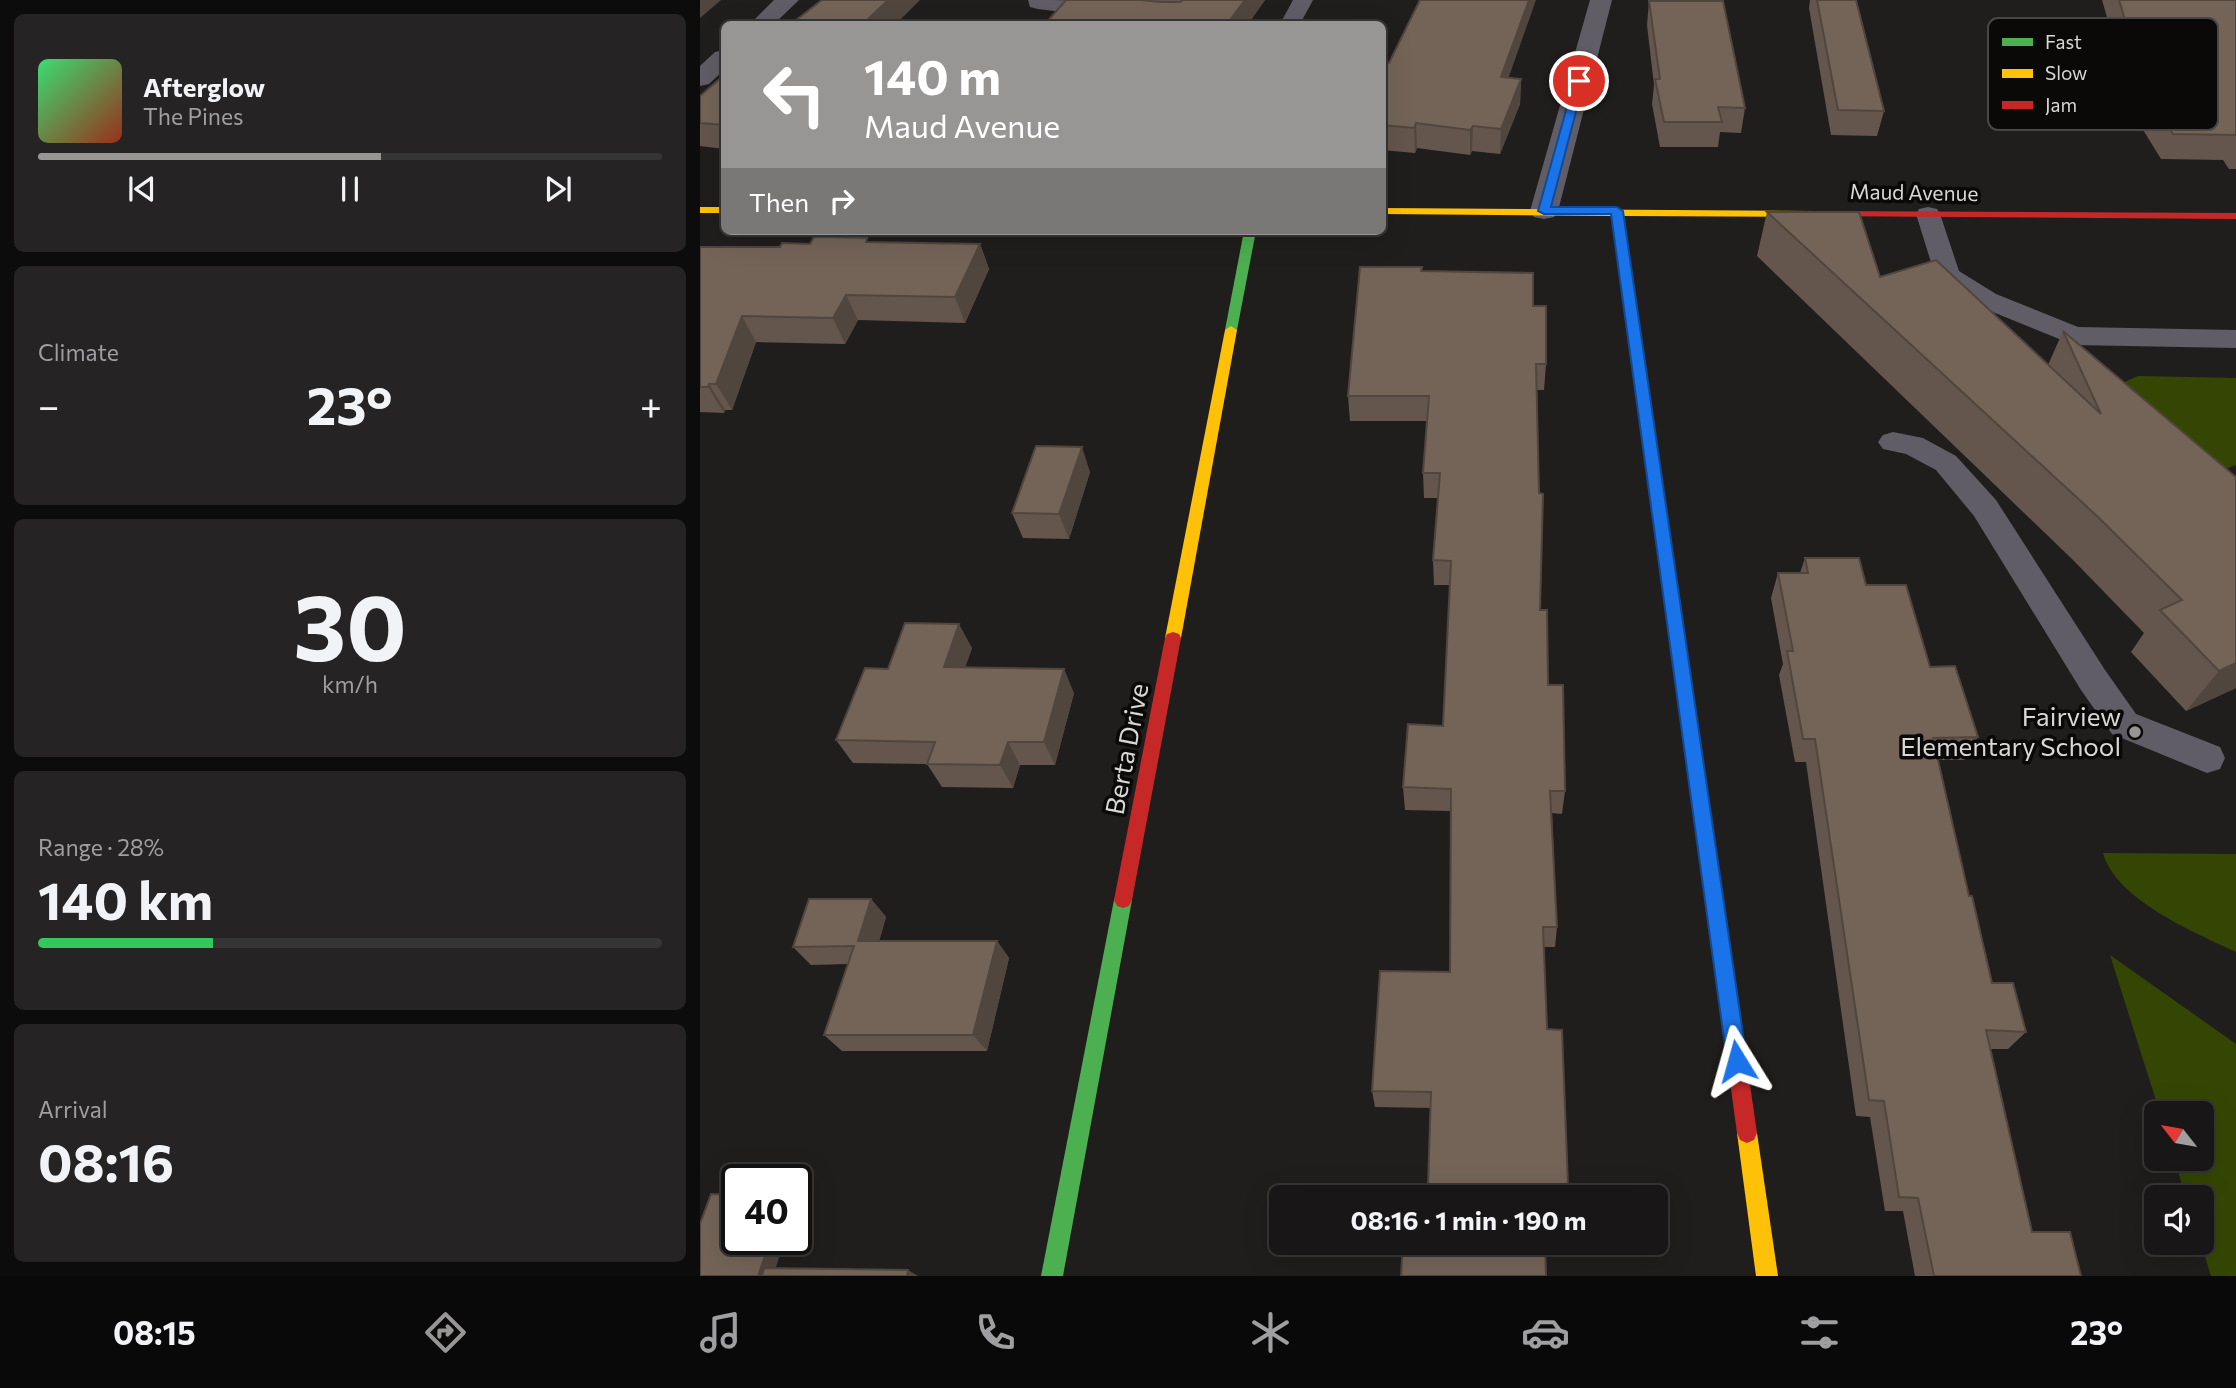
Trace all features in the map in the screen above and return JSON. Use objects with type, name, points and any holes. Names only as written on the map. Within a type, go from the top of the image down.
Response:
[{"type":"street","points":[[764,21],[788,0]]},
{"type":"street","points":[[1544,211],[1601,0]]},
{"type":"street","points":[[1035,6],[1137,14]]},
{"type":"street","points":[[700,79],[721,60]]},
{"type":"street","points":[[700,210],[721,210]]},
{"type":"street","name":"Maud Avenue","points":[[1386,211],[2236,216]]},
{"type":"street","points":[[1617,211],[1767,1276]]},
{"type":"street","name":"Berta Drive","points":[[1052,1276],[1249,235]]},
{"type":"lane","points":[[1292,21],[1303,0]]},
{"type":"lane","points":[[1928,214],[1948,275],[1987,300],[2074,336],[2236,339]]},
{"type":"lane","points":[[1893,442],[1913,445],[1946,463],[1985,508],[2093,680],[2124,724],[2207,758]]},
{"type":"green space","points":[[2138,376],[2236,378],[2236,465],[2213,474],[2107,390]]},
{"type":"green space","points":[[2103,853],[2236,854],[2236,952],[2179,924],[2140,900],[2111,870]]},
{"type":"green space","points":[[2110,955],[2236,1044],[2236,1276],[2211,1276],[2205,1255],[2214,1255],[2214,1185],[2182,1185],[2178,1171],[2214,1171],[2214,1101],[2156,1101]]},
{"type":"building","points":[[822,0],[888,0],[866,21],[795,21]]},
{"type":"building","points":[[1066,0],[1245,0],[1229,21],[1048,21]]},
{"type":"building","points":[[1420,0],[1529,0],[1501,77],[1521,79],[1501,129],[1473,126],[1470,130],[1416,123],[1414,128],[1386,125],[1386,63],[1389,63]]},
{"type":"building","points":[[1817,0],[1856,0],[1884,111],[1838,110]]},
{"type":"building","points":[[2119,0],[2236,0],[2236,135],[2173,134],[2170,130],[2218,130],[2218,18],[2124,18]]},
{"type":"building","points":[[1649,1],[1723,1],[1745,108],[1718,107],[1722,122],[1664,122],[1655,79],[1660,79]]},
{"type":"building","points":[[721,78],[721,125],[700,123],[700,96]]},
{"type":"building","points":[[1767,212],[1859,212],[1880,277],[1936,260],[2101,414],[2063,331],[2236,477],[2236,663],[2219,671],[2160,610],[2182,600],[2098,517]]},
{"type":"building","points":[[814,237],[867,238],[866,242],[980,244],[955,297],[846,295],[833,318],[742,316],[716,384],[700,387],[700,247],[780,247],[782,243],[810,244]]},
{"type":"building","points":[[1360,267],[1422,267],[1421,271],[1533,273],[1533,306],[1546,306],[1546,364],[1536,364],[1539,493],[1543,494],[1540,610],[1547,610],[1548,685],[1563,685],[1565,791],[1550,791],[1557,927],[1543,927],[1547,1029],[1562,1030],[1568,1185],[1428,1185],[1431,1092],[1372,1091],[1380,971],[1450,972],[1451,789],[1403,787],[1408,724],[1443,726],[1451,561],[1433,560],[1440,473],[1423,473],[1429,396],[1348,396]]},
{"type":"building","points":[[1036,446],[1082,447],[1059,514],[1012,513]]},
{"type":"building","points":[[1805,558],[1859,558],[1866,585],[1906,585],[1930,667],[1955,666],[1978,737],[1933,738],[1992,983],[2013,983],[2026,1032],[1986,1030],[2032,1232],[2070,1232],[2081,1276],[1934,1276],[1918,1198],[1899,1197],[1884,1101],[1869,1100],[1815,739],[1803,739],[1787,651],[1793,651],[1778,573],[1808,573]]},
{"type":"building","points":[[905,623],[959,624],[944,667],[1064,669],[1044,742],[1008,742],[1000,765],[927,764],[935,742],[836,740],[865,668],[888,669]]},
{"type":"building","points":[[809,899],[871,899],[858,941],[997,941],[973,1035],[824,1035],[854,946],[793,947]]},
{"type":"building","points":[[711,1194],[721,1194],[721,1255],[765,1255],[758,1276],[700,1276],[700,1224]]},
{"type":"building","points":[[1402,1255],[1545,1255],[1546,1276],[1401,1276]]},
{"type":"building","points":[[764,1268],[908,1270],[907,1276],[762,1276]]},
{"type":"traffic: fast","points":[[1231,330],[1249,235]]},
{"type":"traffic: fast","points":[[1052,1276],[1123,900]]},
{"type":"traffic: slow","points":[[700,210],[721,210]]},
{"type":"traffic: slow","points":[[1386,211],[1815,214]]},
{"type":"traffic: slow","points":[[1617,211],[1693,748]]},
{"type":"traffic: slow","points":[[1173,638],[1231,330]]},
{"type":"traffic: slow","points":[[1747,1133],[1767,1276]]},
{"type":"traffic: jam","points":[[1815,214],[2236,216]]},
{"type":"traffic: jam","points":[[1123,900],[1173,638]]},
{"type":"traffic: jam","points":[[1693,748],[1747,1133]]},
{"type":"place","name":"Fairview Elementary School","points":[[2135,732]]},
{"type":"route","points":[[1579,81],[1544,211],[1617,211],[1737,1061]]}]
